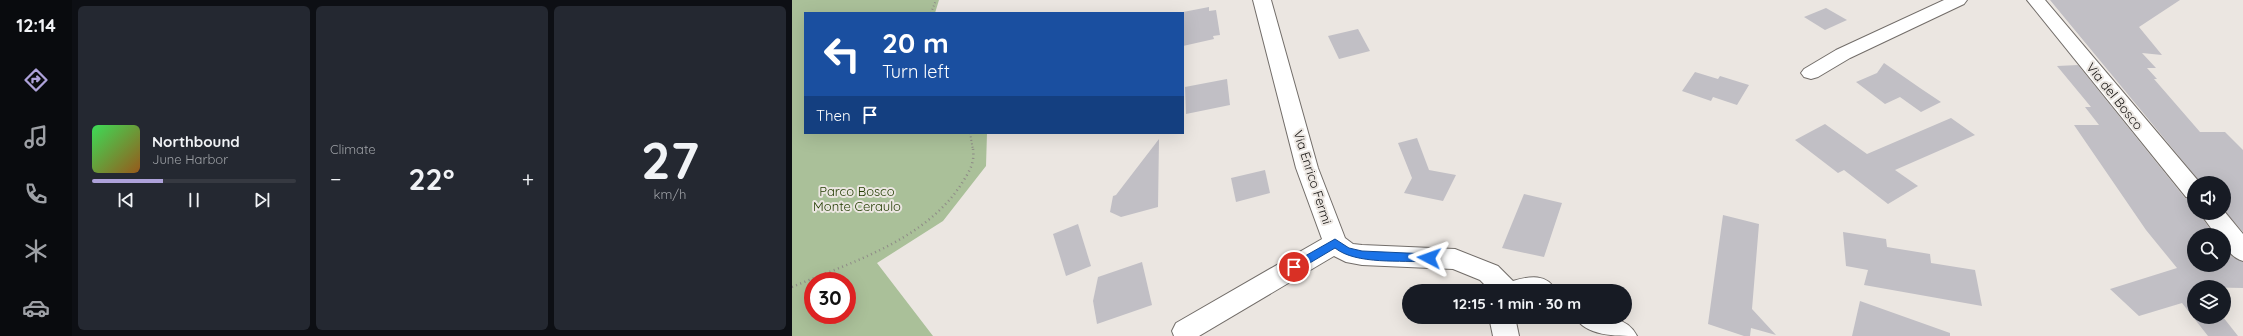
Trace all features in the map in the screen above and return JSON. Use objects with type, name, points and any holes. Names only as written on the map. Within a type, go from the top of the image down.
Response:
[{"type":"street","name":"Via Enrico Fermi","points":[[1262,0],[1308,168],[1335,243]]},
{"type":"street","points":[[1810,73],[1843,54],[1958,0]]},
{"type":"street","name":"Via del Bosco","points":[[2036,0],[2187,183]]},
{"type":"street","points":[[2218,220],[2243,251]]},
{"type":"street","points":[[1185,331],[1335,243],[1346,252],[1455,259],[1489,273],[1500,284]]},
{"type":"street","points":[[1503,324],[1506,336]]},
{"type":"street","points":[[1601,324],[1624,336]]},
{"type":"path","points":[[931,12],[936,0]]},
{"type":"path","points":[[792,287],[850,262],[919,229],[942,210],[962,186],[974,161],[970,134]]},
{"type":"green space","name":"Parco Bosco Monte Ceraulo","points":[[792,0],[939,0],[935,12],[804,12],[804,134],[987,134],[986,166],[943,221],[877,263],[933,336],[792,336]]},
{"type":"building","points":[[2050,0],[2180,0],[2139,27],[2162,55],[2142,53],[2156,68],[2147,68],[2157,79],[2154,79],[2200,132],[2225,132],[2243,150],[2243,232],[2231,218],[2231,176],[2195,176]]},
{"type":"building","points":[[1209,7],[1209,11],[1216,10],[1220,35],[1213,36],[1214,39],[1184,46],[1183,12]]},
{"type":"building","points":[[1826,8],[1847,20],[1825,30],[1804,17]]},
{"type":"building","points":[[1358,29],[1370,51],[1339,59],[1328,36]]},
{"type":"building","points":[[1884,63],[1941,102],[1921,112],[1900,97],[1885,104],[1856,82],[1877,73]]},
{"type":"building","points":[[2078,65],[2185,198],[2187,198],[2187,220],[2204,220],[2209,228],[2187,228],[2187,272],[2231,272],[2231,256],[2243,262],[2243,288],[2231,288],[2231,280],[2187,280],[2187,309],[2182,303],[2139,316],[2110,289],[2177,268],[2146,230],[2074,125],[2099,125],[2085,107],[2091,107],[2057,66]]},
{"type":"building","points":[[1695,72],[1718,79],[1720,76],[1749,85],[1737,105],[1713,97],[1711,101],[1682,91]]},
{"type":"building","points":[[1227,79],[1230,105],[1186,114],[1185,87]]},
{"type":"building","points":[[1951,118],[1975,135],[1895,170],[1918,186],[1888,204],[1844,170],[1838,173],[1795,140],[1825,124],[1867,154]]},
{"type":"building","points":[[1417,138],[1429,170],[1456,175],[1443,201],[1404,193],[1412,178],[1398,143]]},
{"type":"building","points":[[1159,139],[1158,207],[1121,217],[1110,212],[1113,196],[1116,195]]},
{"type":"building","points":[[1265,170],[1270,193],[1236,202],[1231,178]]},
{"type":"building","points":[[1524,194],[1562,203],[1544,257],[1502,248]]},
{"type":"building","points":[[1723,215],[1759,224],[1752,309],[1776,335],[1751,328],[1750,336],[1744,336],[1708,324]]},
{"type":"building","points":[[1078,224],[1091,266],[1066,276],[1053,234]]},
{"type":"building","points":[[1843,232],[1886,239],[1887,247],[1930,254],[1931,263],[1975,270],[1982,306],[1864,285],[1868,270],[1846,266]]},
{"type":"building","points":[[1142,262],[1152,305],[1097,324],[1093,301],[1098,277]]},
{"type":"building","points":[[1860,301],[1950,333],[1950,336],[1852,336]]},
{"type":"building","points":[[2199,324],[2229,324],[2238,336],[2208,336]]},
{"type":"route","points":[[1294,267],[1335,243],[1346,252],[1429,258]]}]
